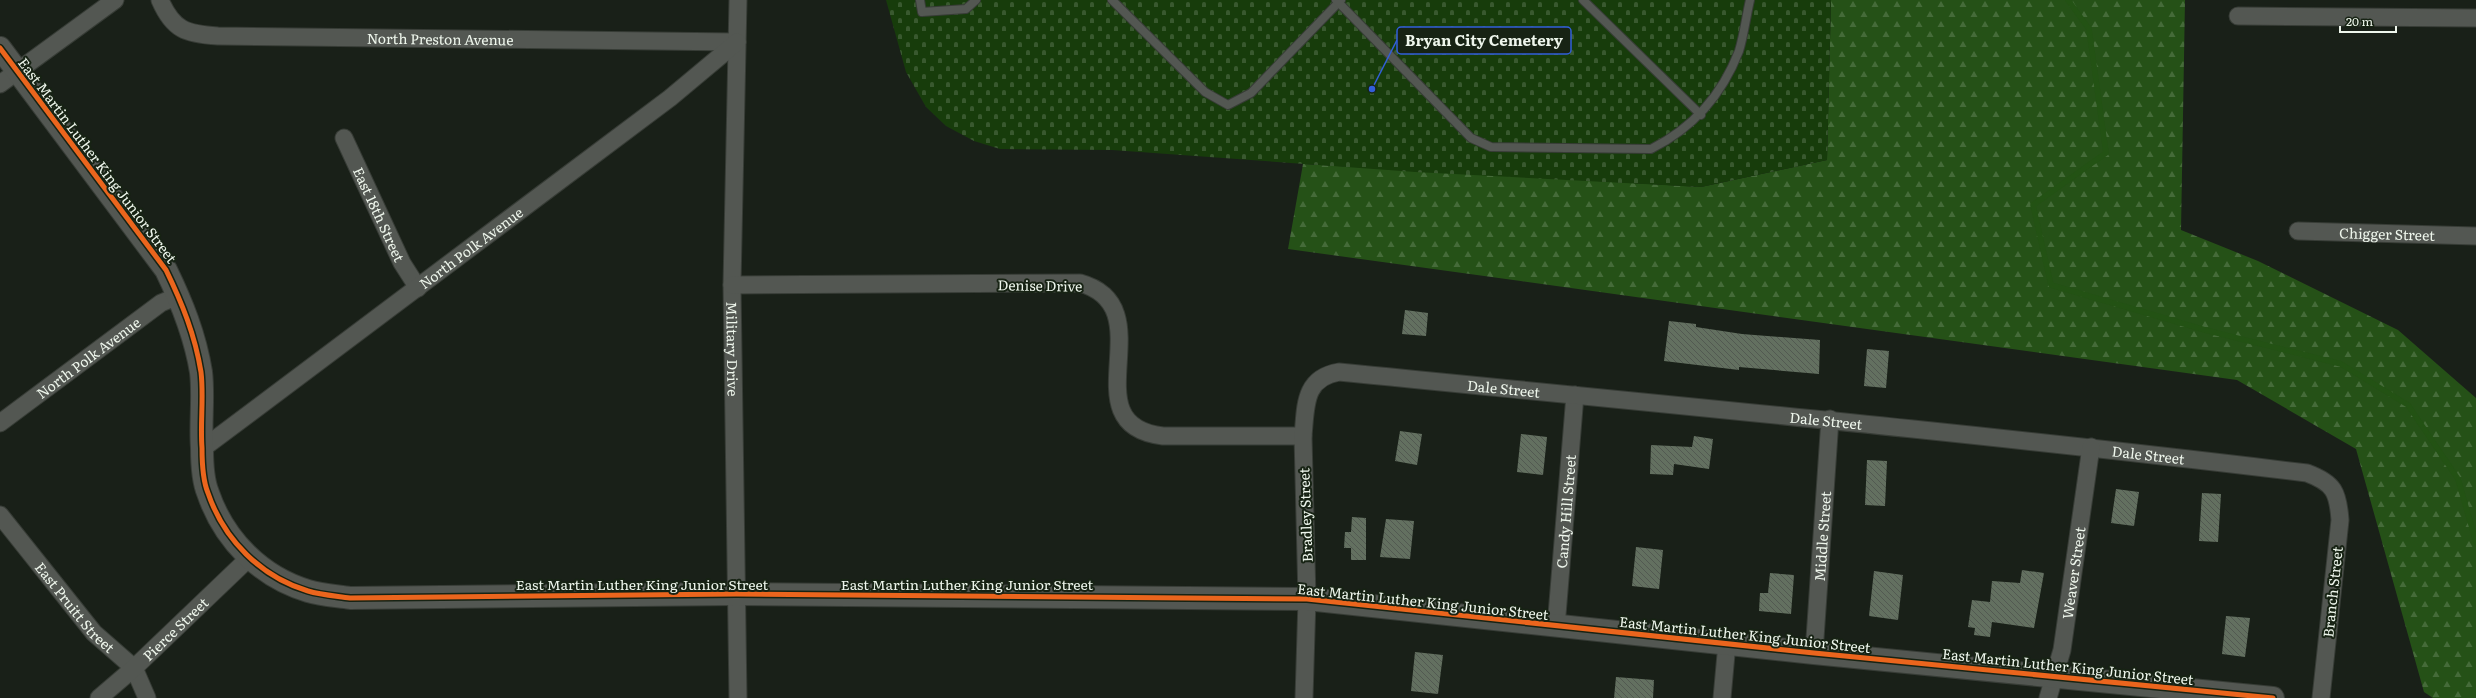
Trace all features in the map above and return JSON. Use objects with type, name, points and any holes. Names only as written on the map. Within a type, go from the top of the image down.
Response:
[{"type":"street","points":[[0,84],[115,0]]},
{"type":"street","name":"North Preston Avenue","points":[[160,0],[168,19],[182,30],[195,34],[218,36],[737,42]]},
{"type":"street","name":"Military Drive","points":[[738,0],[732,285],[738,698]]},
{"type":"street","points":[[2238,16],[2476,18]]},
{"type":"street","name":"North Polk Avenue","points":[[202,449],[670,98],[737,42]]},
{"type":"street","name":"East Martin Luther King Junior Street","points":[[0,48],[166,270],[194,336],[201,374],[202,449],[207,493],[225,527],[249,558],[276,578],[302,589],[350,598],[736,594],[1308,599],[1556,627],[2273,698]]},
{"type":"street","name":"East 18th Street","points":[[344,138],[402,263],[418,288]]},
{"type":"street","name":"Chigger Street","points":[[2298,231],[2476,236]]},
{"type":"street","name":"Denise Drive","points":[[732,285],[1080,283],[1093,286],[1102,293],[1114,310],[1119,324],[1118,393],[1120,408],[1123,418],[1134,428],[1145,434],[1163,436],[1303,436]]},
{"type":"street","name":"North Polk Avenue","points":[[0,424],[161,303],[178,296]]},
{"type":"street","name":"Dale Street","points":[[1316,382],[1327,374],[1339,372],[1830,420],[2091,447],[2307,473],[2323,478],[2334,487]]},
{"type":"street","name":"Bradley Street","points":[[1304,698],[1308,599],[1303,436],[1308,395],[1316,382]]},
{"type":"street","name":"Candy Hill Street","points":[[1556,627],[1575,395]]},
{"type":"street","name":"Middle Street","points":[[1814,653],[1830,420]]},
{"type":"street","name":"Weaver Street","points":[[2048,698],[2062,650],[2091,447]]},
{"type":"street","name":"Branch Street","points":[[2321,698],[2340,520],[2339,502],[2334,487]]},
{"type":"street","name":"East Pruitt Street","points":[[0,515],[94,633],[134,668],[148,698]]},
{"type":"street","name":"Pierce Street","points":[[99,698],[134,668],[249,558]]},
{"type":"street","points":[[1722,698],[1727,643]]},
{"type":"lane","points":[[920,0],[922,12],[966,10],[976,0]]},
{"type":"lane","points":[[1112,0],[1205,92],[1228,105],[1251,93],[1338,1],[1471,138],[1491,147],[1651,149],[1672,138],[1701,115],[1720,89],[1739,51],[1750,0]]},
{"type":"lane","points":[[1583,0],[1701,115]]},
{"type":"green space","points":[[886,0],[1831,0],[1827,160],[1701,187],[1415,172],[1112,150],[1000,149],[974,141],[946,126],[926,107],[906,72]]},
{"type":"green space","points":[[1831,0],[2185,0],[2181,230],[2258,261],[2398,330],[2476,398],[2476,698],[2433,698],[2424,692],[2356,449],[2237,380],[1288,249],[1303,164],[1701,187],[1827,160]]},
{"type":"building","points":[[1405,310],[1428,313],[1426,336],[1402,334]]},
{"type":"building","points":[[1669,321],[1696,324],[1696,327],[1742,334],[1820,340],[1819,374],[1739,367],[1739,370],[1664,361]]},
{"type":"building","points":[[1867,349],[1889,351],[1886,388],[1864,386]]},
{"type":"building","points":[[1400,431],[1422,434],[1417,465],[1395,461]]},
{"type":"building","points":[[1521,434],[1547,437],[1543,475],[1517,472]]},
{"type":"building","points":[[1694,436],[1713,439],[1709,469],[1674,464],[1673,475],[1650,474],[1651,445],[1692,447]]},
{"type":"building","points":[[1867,460],[1887,461],[1885,506],[1865,505]]},
{"type":"building","points":[[2116,489],[2139,492],[2134,526],[2111,523]]},
{"type":"building","points":[[2202,493],[2221,494],[2218,542],[2199,541]]},
{"type":"building","points":[[1352,517],[1366,518],[1366,560],[1351,560],[1351,548],[1344,548],[1345,532],[1351,532]]},
{"type":"building","points":[[1386,519],[1414,521],[1410,559],[1380,557]]},
{"type":"building","points":[[1636,547],[1663,550],[1659,589],[1632,586]]},
{"type":"building","points":[[2022,570],[2044,573],[2034,628],[1992,622],[1990,637],[1974,635],[1975,628],[1968,627],[1972,600],[1990,602],[1992,581],[2020,583]]},
{"type":"building","points":[[1874,571],[1903,575],[1898,620],[1869,616]]},
{"type":"building","points":[[1770,573],[1794,575],[1791,614],[1759,611],[1760,593],[1768,593]]},
{"type":"building","points":[[2226,616],[2250,618],[2245,657],[2222,654]]},
{"type":"building","points":[[1415,652],[1443,655],[1438,694],[1411,691]]},
{"type":"building","points":[[1616,677],[1654,680],[1653,698],[1614,698]]},
{"type":"waterway","points":[[2068,0],[2089,29],[2106,153],[2033,205],[2051,285],[2205,330],[2341,364],[2408,405],[2458,479],[2476,542]]},
{"type":"cycle path","points":[[0,48],[166,270],[172,282],[183,307],[195,345],[201,372],[203,465],[206,488],[215,510],[224,526],[234,541],[260,566],[291,585],[308,591],[350,598],[736,594],[1307,599],[1814,653],[2273,698]]},
{"type":"place","name":"Bryan City Cemetery","points":[[1372,89]]}]
